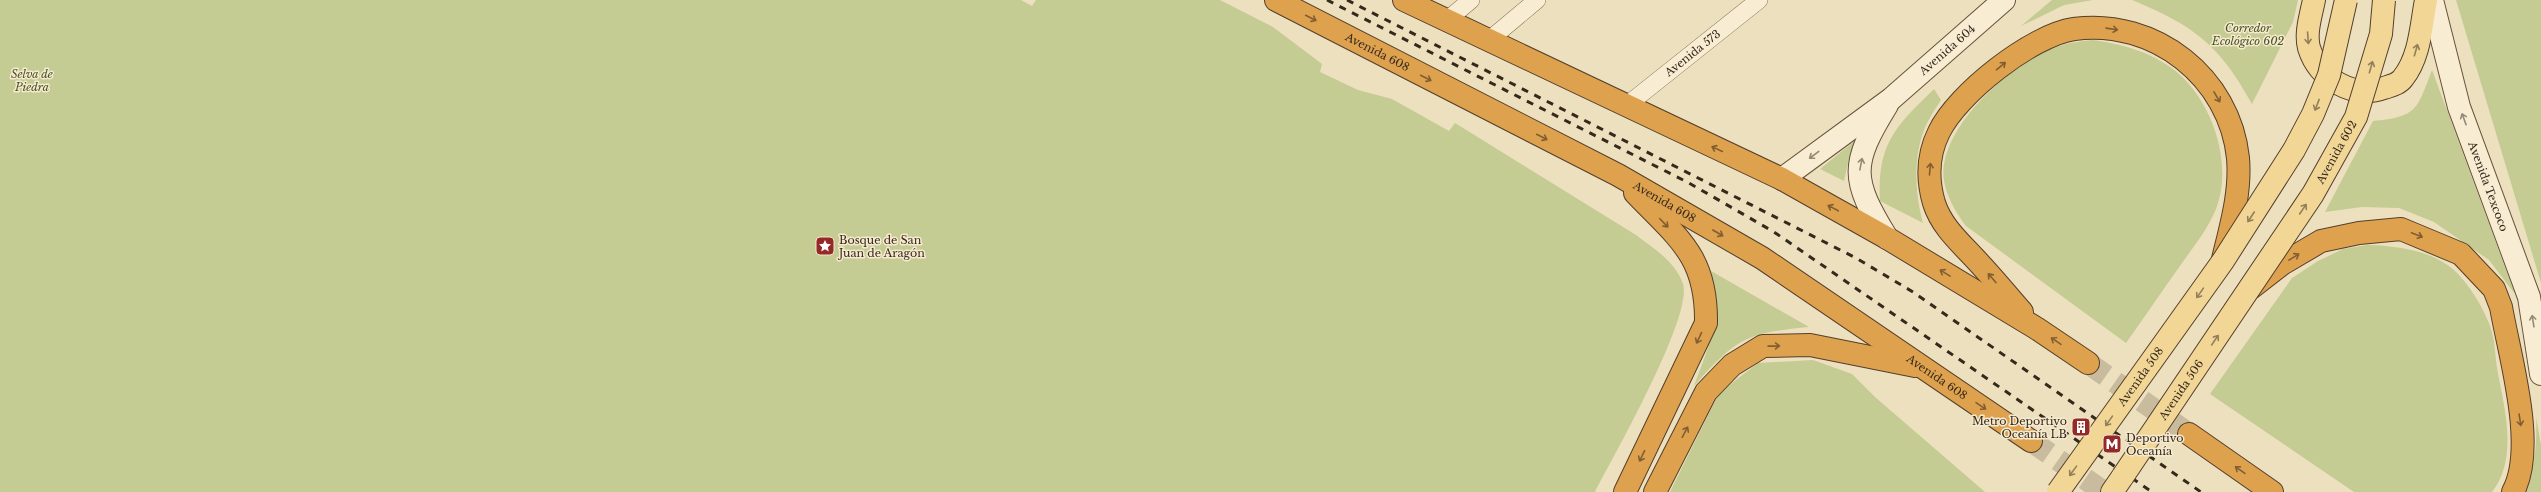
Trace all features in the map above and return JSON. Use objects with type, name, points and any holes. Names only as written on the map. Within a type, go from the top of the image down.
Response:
[{"type":"highway","name":"Avenida 608","points":[[1276,0],[1618,175],[1762,258],[1926,368],[2031,441]]},
{"type":"highway","points":[[1404,0],[1782,179],[1887,238],[2036,328],[2088,363]]},
{"type":"highway","points":[[2036,328],[1955,239],[1943,222],[1934,204],[1929,178],[1931,156],[1939,132],[1954,108],[2003,63],[2036,43],[2073,29],[2104,28],[2135,32],[2164,44],[2191,66],[2216,94],[2230,124],[2238,158],[2238,193],[2223,261]]},
{"type":"highway","points":[[1618,175],[1686,247],[1701,276],[1706,297],[1706,323],[1625,492]]},
{"type":"highway","points":[[2250,288],[2282,264],[2321,241],[2359,233],[2401,229],[2461,254],[2494,288],[2501,308],[2515,382],[2524,442],[2524,456],[2521,471],[2513,492]]},
{"type":"highway","points":[[1655,492],[1706,392],[1732,365],[1762,346],[1810,345],[1926,368]]},
{"type":"highway","points":[[2189,434],[2272,492]]},
{"type":"main road","points":[[2314,0],[2307,34],[2314,60],[2331,80],[2343,86],[2367,91],[2391,86],[2402,80],[2408,71],[2417,48],[2426,0]]},
{"type":"main road","points":[[2223,261],[2294,150],[2313,114],[2328,75],[2346,0]]},
{"type":"main road","name":"Avenida 602","points":[[2250,288],[2313,194],[2356,117],[2381,34],[2384,0]]},
{"type":"main road","name":"Avenida 508","points":[[2058,492],[2223,261]]},
{"type":"main road","name":"Avenida 506","points":[[2112,492],[2250,288]]},
{"type":"street","points":[[1446,21],[1471,0]]},
{"type":"street","points":[[1488,41],[1537,0]]},
{"type":"street","name":"Avenida 573","points":[[1626,106],[1759,0]]},
{"type":"street","name":"Avenida 604","points":[[1782,179],[1891,99],[2004,0]]},
{"type":"street","name":"Avenida Texcoco","points":[[2432,0],[2459,106],[2529,297],[2541,374]]},
{"type":"street","name":"Avenida 604","points":[[1887,238],[1867,205],[1860,186],[1859,168],[1870,132],[1891,99]]},
{"type":"green space","name":"Bosque de San Juan de Aragón","points":[[0,0],[1021,0],[1032,6],[1036,0],[1220,0],[1273,27],[1322,64],[1320,72],[1358,90],[1392,99],[1449,131],[1455,123],[1636,235],[1670,262],[1680,276],[1683,284],[1683,301],[1676,326],[1650,387],[1595,492],[0,492]]},
{"type":"green space","points":[[2052,0],[2093,0],[2064,5],[2021,26]]},
{"type":"green space","name":"Corredor Ecológico 602","points":[[2132,0],[2298,0],[2293,22],[2252,104],[2228,66],[2203,39],[2172,18]]},
{"type":"green space","points":[[2456,0],[2541,0],[2541,283]]},
{"type":"green space","points":[[2093,40],[2121,45],[2147,54],[2164,63],[2180,75],[2194,90],[2205,108],[2214,128],[2220,149],[2222,170],[2221,190],[2216,209],[2200,237],[2126,343],[1966,226],[1949,197],[1943,172],[1950,145],[1960,126],[1990,90],[2028,61],[2048,51],[2066,44]]},
{"type":"green space","points":[[2432,70],[2515,294],[2489,260],[2434,222],[2399,208],[2362,207],[2325,212],[2373,121],[2399,117],[2414,109],[2423,94]]},
{"type":"green space","points":[[1934,89],[1941,100],[1930,118],[1920,141],[1916,176],[1918,200],[1923,223],[1880,201],[1880,181],[1885,151],[1891,138],[1899,126]]},
{"type":"green space","points":[[1857,139],[1850,154],[1844,181],[1820,169]]},
{"type":"green space","points":[[2368,245],[2413,250],[2445,263],[2465,282],[2484,311],[2493,336],[2497,368],[2506,415],[2507,432],[2505,464],[2500,479],[2492,492],[2354,492],[2210,394],[2292,278],[2318,261],[2343,249]]},
{"type":"green space","points":[[1711,271],[1809,327],[1770,332],[1743,341],[1721,358],[1694,386],[1709,343],[1714,317],[1714,288]]},
{"type":"green space","points":[[1813,360],[1852,374],[1875,397],[1985,492],[1670,492],[1719,393],[1758,363]]},
{"type":"green space","points":[[2536,417],[2541,445],[2541,492],[2523,492],[2531,474],[2535,456]]},
{"type":"tunnel","points":[[2088,363],[2189,434]]},
{"type":"tunnel","points":[[2031,441],[2104,492]]},
{"type":"railway","points":[[1327,0],[1689,183],[1774,232],[2152,492]]},
{"type":"railway","points":[[1347,0],[1856,258],[1913,292],[2201,492]]},
{"type":"place","name":"Bosque de San Juan de Aragón","points":[[825,246]]},
{"type":"place","name":"Metro Deportivo Oceanía LB","points":[[2081,427]]},
{"type":"place","name":"Deportivo Oceanía","points":[[2112,444]]},
{"type":"park label","name":"Selva de Piedra","points":[[32,80]]}]
